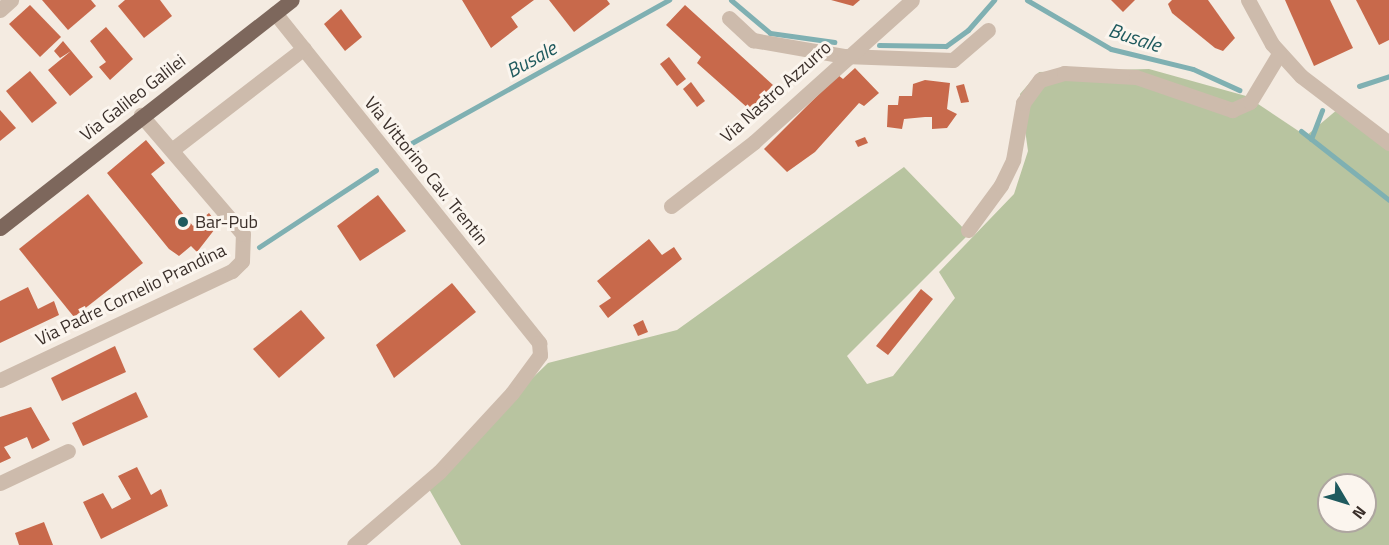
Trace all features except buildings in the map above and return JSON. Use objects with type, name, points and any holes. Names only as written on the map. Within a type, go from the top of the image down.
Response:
[{"type":"main road","name":"Via Galileo Galilei","points":[[0,228],[141,115],[292,0]]},
{"type":"street","points":[[1248,0],[1279,54],[1336,106],[1389,143]]},
{"type":"street","name":"Via Nastro Azzurro","points":[[671,206],[754,142],[844,56],[906,2]]},
{"type":"street","name":"Via Vittorino Cav. Trentin","points":[[275,13],[539,343],[540,355],[439,472],[354,545]]},
{"type":"street","points":[[729,18],[753,40],[844,56],[953,60],[988,30]]},
{"type":"street","points":[[173,150],[304,48]]},
{"type":"street","points":[[968,230],[1013,160],[1023,103],[1032,87],[1047,76],[1106,74],[1159,82],[1226,111],[1250,102],[1279,54]]},
{"type":"street","name":"Via Padre Cornelio Prandina","points":[[0,381],[232,271],[242,261],[243,234],[141,115]]},
{"type":"street","points":[[0,483],[68,451]]},
{"type":"green space","points":[[1149,69],[1246,96],[1306,136],[1338,109],[1389,149],[1389,545],[461,545],[425,482],[548,363],[677,330],[904,167],[969,234],[847,356],[867,384],[893,376],[955,298],[939,272],[1014,194],[1028,151],[1020,94],[1039,72]]},
{"type":"waterway","name":"Busale","points":[[408,145],[669,0]]},
{"type":"waterway","name":"Busale","points":[[731,0],[770,33],[834,42]]},
{"type":"waterway","name":"Busale","points":[[879,45],[946,46],[968,30],[994,0]]},
{"type":"waterway","name":"Busale","points":[[1027,0],[1111,49],[1193,69],[1239,90]]},
{"type":"waterway","points":[[1359,86],[1389,76]]},
{"type":"waterway","points":[[1311,139],[1322,110]]},
{"type":"waterway","name":"Busale","points":[[1301,131],[1389,200]]},
{"type":"waterway","name":"Busale","points":[[259,247],[376,170]]},
{"type":"place","name":"Bar-Pub","points":[[183,222]]}]
